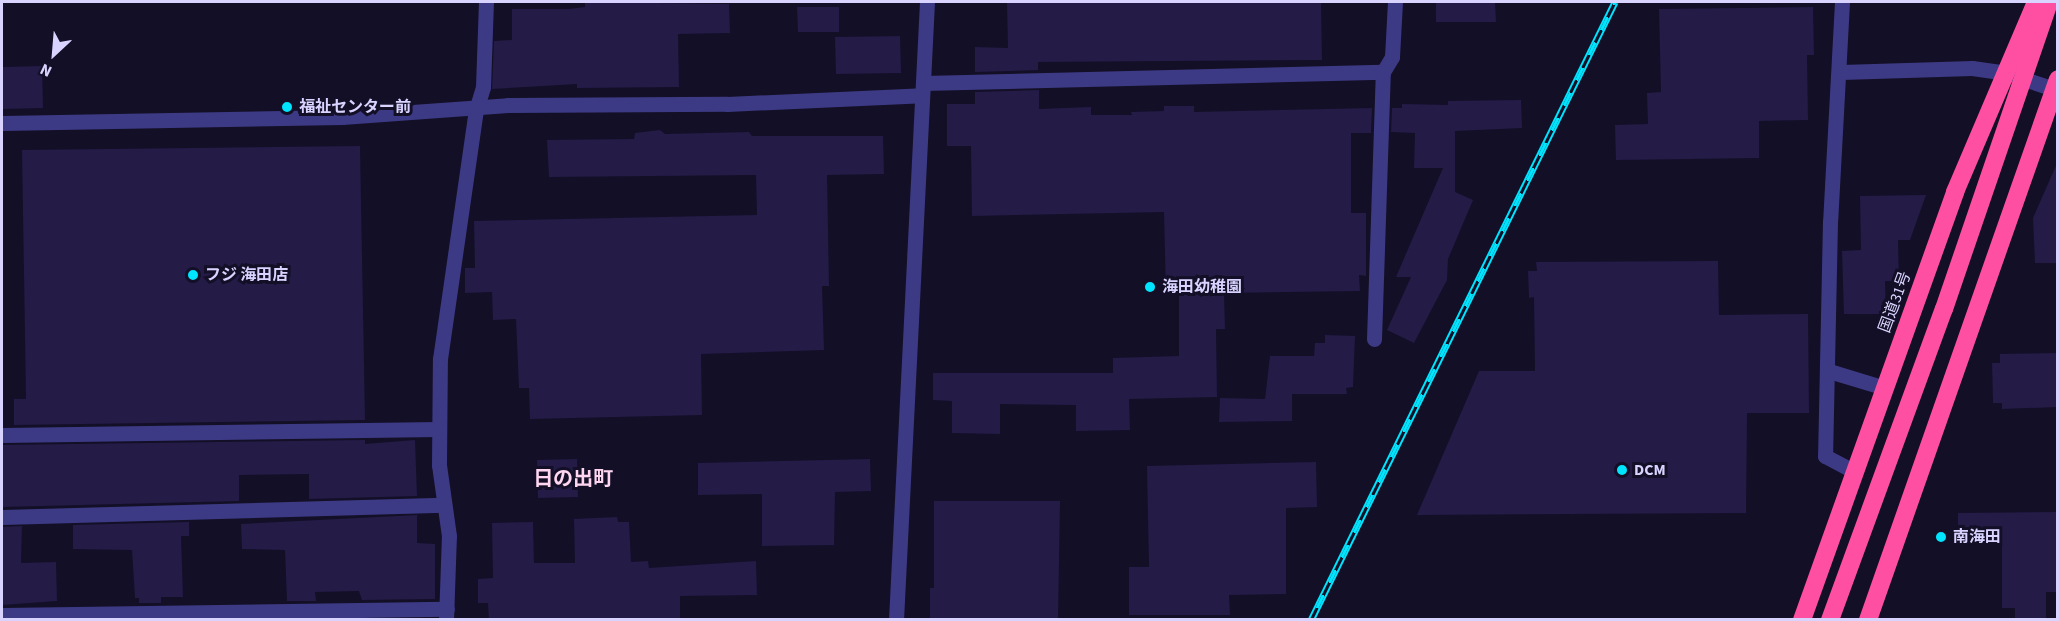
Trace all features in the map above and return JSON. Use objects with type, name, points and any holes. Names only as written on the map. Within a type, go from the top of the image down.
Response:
[{"type":"highway","name":"国道31号","points":[[1802,620],[1955,192],[2014,75],[2036,2]]},
{"type":"highway","points":[[1830,620],[1944,309],[2014,75],[2049,2]]},
{"type":"highway","points":[[1868,620],[2056,84]]},
{"type":"street","points":[[2,615],[446,614],[449,536],[444,506],[439,429],[440,358],[476,110],[483,87],[486,2]]},
{"type":"street","points":[[896,620],[927,2]]},
{"type":"street","points":[[1374,339],[1383,72],[1392,57],[1395,2]]},
{"type":"street","points":[[1842,2],[1841,72],[1830,221],[1829,371],[1825,456],[1855,472]]},
{"type":"street","points":[[1841,72],[1972,68],[2056,84]]},
{"type":"street","points":[[2,123],[342,117],[476,110],[507,105],[727,104],[923,89],[1383,72]]},
{"type":"street","points":[[1829,371],[1885,388]]},
{"type":"street","points":[[2,435],[439,429]]},
{"type":"street","points":[[2,517],[444,506]]},
{"type":"building","points":[[585,2],[729,4],[730,33],[678,34],[679,87],[577,88],[577,84],[492,89],[494,41],[512,40],[512,9],[568,9],[585,7]]},
{"type":"building","points":[[1007,2],[1321,2],[1322,60],[1038,62],[1038,70],[975,72],[975,47],[1008,48]]},
{"type":"building","points":[[1436,2],[1495,2],[1496,22],[1436,22]]},
{"type":"building","points":[[797,7],[839,7],[839,32],[798,32]]},
{"type":"building","points":[[1813,7],[1814,55],[1807,55],[1808,120],[1759,121],[1759,158],[1616,160],[1615,125],[1648,124],[1647,93],[1661,92],[1659,9]]},
{"type":"building","points":[[900,36],[901,73],[836,74],[835,37]]},
{"type":"building","points":[[42,66],[43,108],[2,109],[3,67]]},
{"type":"building","points":[[1039,90],[1039,109],[1091,107],[1091,115],[1132,115],[1131,112],[1164,111],[1164,106],[1194,106],[1194,112],[1372,108],[1371,133],[1351,133],[1351,213],[1366,213],[1366,276],[1359,275],[1360,291],[1224,293],[1225,329],[1216,329],[1217,397],[1129,399],[1130,430],[1076,431],[1076,405],[1000,404],[1000,434],[952,433],[952,401],[933,400],[933,373],[1113,373],[1113,358],[1179,356],[1179,294],[1166,295],[1164,212],[972,216],[971,146],[947,146],[947,104],[975,104],[975,92]]},
{"type":"building","points":[[1521,100],[1522,128],[1455,131],[1455,192],[1473,200],[1448,259],[1447,280],[1414,343],[1387,330],[1411,277],[1396,277],[1443,168],[1414,168],[1415,133],[1391,132],[1392,108],[1402,108],[1402,104],[1448,105],[1448,101]]},
{"type":"building","points":[[660,130],[665,134],[749,132],[752,136],[883,136],[884,174],[827,175],[829,286],[822,286],[824,350],[701,354],[702,415],[530,419],[529,388],[519,388],[516,319],[493,320],[492,292],[465,293],[465,268],[475,268],[474,221],[757,215],[756,175],[549,177],[547,140],[634,139],[635,133]]},
{"type":"building","name":"フジ 海田店","points":[[360,146],[365,420],[14,425],[14,399],[26,399],[22,150]]},
{"type":"building","points":[[2058,161],[2058,263],[2035,263],[2033,218]]},
{"type":"building","points":[[1926,195],[1910,240],[1898,240],[1899,281],[1885,281],[1886,314],[1844,314],[1842,251],[1861,250],[1860,196]]},
{"type":"building","points":[[1718,261],[1719,315],[1808,314],[1809,413],[1747,413],[1746,513],[1417,515],[1479,371],[1535,371],[1534,297],[1529,298],[1528,271],[1537,271],[1536,262]]},
{"type":"building","points":[[1325,335],[1355,336],[1353,387],[1346,388],[1347,394],[1292,394],[1292,421],[1219,422],[1220,398],[1265,399],[1270,356],[1314,356],[1315,343],[1325,343]]},
{"type":"building","points":[[2058,353],[2058,407],[2002,409],[2002,403],[1993,403],[1992,363],[2000,363],[2000,354]]},
{"type":"building","points":[[365,440],[365,444],[415,440],[417,496],[309,499],[309,474],[239,475],[239,501],[2,507],[2,445]]},
{"type":"building","points":[[577,459],[578,497],[538,498],[537,460]]},
{"type":"building","points":[[870,459],[871,491],[835,492],[834,545],[762,546],[762,494],[698,495],[698,463]]},
{"type":"building","points":[[1316,462],[1317,507],[1286,508],[1286,594],[1229,595],[1230,615],[1129,615],[1129,567],[1149,567],[1147,466]]},
{"type":"building","points":[[934,501],[1060,501],[1058,620],[930,620],[930,588],[934,588]]},
{"type":"building","points":[[2058,512],[2058,592],[2046,592],[2046,620],[2015,620],[2015,608],[2002,608],[2002,535],[1958,535],[1958,513]]},
{"type":"building","points":[[417,515],[417,543],[435,544],[435,599],[362,600],[359,591],[315,592],[316,601],[287,601],[285,550],[242,549],[241,524]]},
{"type":"building","points":[[617,517],[618,522],[629,522],[631,562],[648,561],[649,568],[756,561],[757,595],[680,596],[680,620],[489,620],[488,603],[478,603],[478,579],[493,578],[492,523],[533,522],[534,563],[575,563],[574,519]]},
{"type":"building","points":[[189,522],[189,536],[181,536],[183,597],[161,597],[161,603],[139,603],[139,598],[135,598],[132,550],[73,549],[73,525]]},
{"type":"building","points":[[22,526],[21,563],[56,562],[57,601],[2,605],[2,527]]},
{"type":"railway","points":[[1311,620],[1615,2]]},
{"type":"place","name":"福祉センター前","points":[[287,107]]},
{"type":"place","name":"フジ 海田店","points":[[193,275]]},
{"type":"place","name":"海田幼稚園","points":[[1150,287]]},
{"type":"place","name":"DCM","points":[[1622,470]]},
{"type":"place","name":"南海田","points":[[1941,537]]},
{"type":"district","name":"日の出町","points":[[573,479]]}]
